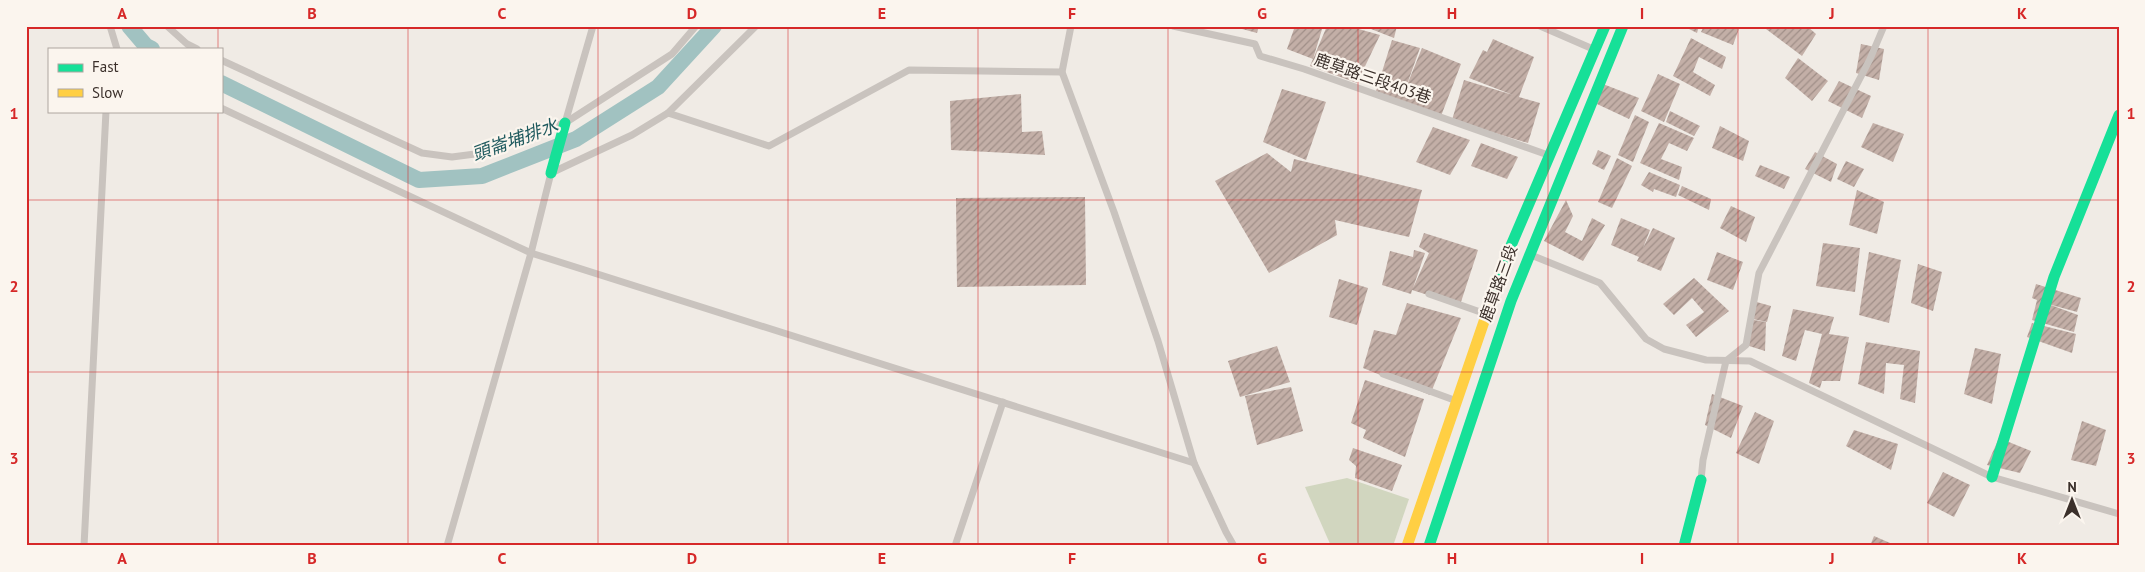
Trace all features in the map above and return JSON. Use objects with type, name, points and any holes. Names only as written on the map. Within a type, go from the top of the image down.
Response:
[{"type":"main road","name":"鹿草路三段","points":[[1429,546],[1466,405],[1486,314],[1507,255],[1605,26]]},
{"type":"main road","name":"鹿草路三段","points":[[1407,546],[1466,405],[1504,322],[1529,254],[1623,26]]},
{"type":"main road","points":[[1992,477],[2054,277],[2119,115]]},
{"type":"main road","points":[[551,173],[565,123]]},
{"type":"main road","points":[[1684,546],[1701,480]]},
{"type":"lane","points":[[110,26],[117,48]]},
{"type":"lane","points":[[167,26],[187,44],[195,48]]},
{"type":"lane","points":[[565,123],[594,26]]},
{"type":"lane","points":[[222,60],[422,153],[452,157],[475,154],[524,134],[565,123],[672,54],[696,26]]},
{"type":"lane","points":[[447,546],[531,253],[551,173],[632,135],[668,113],[756,26]]},
{"type":"lane","points":[[1072,26],[1062,72],[1118,222],[1158,341],[1194,464],[1234,546]]},
{"type":"lane","name":"鹿草路三段403巷","points":[[1173,26],[1254,44],[1260,56],[1304,68],[1567,161]]},
{"type":"lane","points":[[1540,26],[1595,50]]},
{"type":"lane","points":[[1701,480],[1703,460],[1726,361],[1746,345],[1759,273],[1870,59],[1884,26]]},
{"type":"lane","points":[[668,113],[769,146],[909,70],[1062,72]]},
{"type":"lane","points":[[222,108],[531,253],[1194,464]]},
{"type":"lane","points":[[84,546],[106,112]]},
{"type":"lane","points":[[1529,254],[1600,283],[1646,339],[1658,346],[1706,360],[1750,361],[1992,477],[2119,514]]},
{"type":"lane","points":[[1429,294],[1504,322]]},
{"type":"lane","points":[[1383,374],[1466,405]]},
{"type":"lane","points":[[955,546],[1003,402]]},
{"type":"green space","points":[[1347,478],[1409,499],[1393,546],[1331,546],[1305,487]]},
{"type":"building","points":[[1231,26],[1259,26],[1257,33]]},
{"type":"building","points":[[1295,26],[1323,26],[1313,59],[1287,49]]},
{"type":"building","points":[[1327,26],[1348,26],[1380,35],[1357,83],[1310,66]]},
{"type":"building","points":[[1372,26],[1397,26],[1394,38],[1371,29]]},
{"type":"building","points":[[1683,26],[1699,26],[1697,33]]},
{"type":"building","points":[[1704,26],[1740,26],[1733,45],[1701,32]]},
{"type":"building","points":[[1762,26],[1807,26],[1816,34],[1802,56]]},
{"type":"building","points":[[1691,38],[1726,57],[1722,69],[1699,57],[1693,72],[1715,85],[1710,96],[1673,76]]},
{"type":"building","points":[[1493,39],[1534,57],[1519,97],[1540,103],[1528,143],[1452,120],[1464,80],[1513,95],[1469,78],[1483,50],[1487,52]]},
{"type":"building","points":[[1392,40],[1420,48],[1405,90],[1422,48],[1461,64],[1441,116],[1376,91]]},
{"type":"building","points":[[1861,44],[1884,49],[1879,80],[1856,73]]},
{"type":"building","points":[[1798,58],[1828,81],[1812,101],[1785,78]]},
{"type":"building","points":[[1658,74],[1680,84],[1664,122],[1641,111]]},
{"type":"building","points":[[1839,81],[1871,96],[1862,118],[1828,101]]},
{"type":"building","points":[[1603,84],[1639,98],[1629,119],[1597,104]]},
{"type":"building","points":[[1282,89],[1326,102],[1306,160],[1263,142]]},
{"type":"building","points":[[1021,94],[1022,132],[1042,131],[1045,155],[951,150],[950,101]]},
{"type":"building","points":[[1670,111],[1700,126],[1694,136],[1666,122]]},
{"type":"building","points":[[1635,115],[1649,122],[1633,162],[1618,155]]},
{"type":"building","points":[[1659,123],[1694,138],[1687,151],[1669,143],[1661,159],[1682,167],[1679,180],[1640,163]]},
{"type":"building","points":[[1873,123],[1904,134],[1893,162],[1861,147]]},
{"type":"building","points":[[1720,126],[1749,141],[1743,161],[1712,148]]},
{"type":"building","points":[[1433,127],[1470,140],[1450,175],[1416,162]]},
{"type":"building","points":[[1481,143],[1518,157],[1507,179],[1471,166]]},
{"type":"building","points":[[1598,150],[1611,156],[1604,170],[1592,164]]},
{"type":"building","points":[[1815,152],[1837,164],[1831,182],[1805,169]]},
{"type":"building","points":[[1267,153],[1291,172],[1294,159],[1422,190],[1409,237],[1335,220],[1337,235],[1269,273],[1215,181]]},
{"type":"building","points":[[1617,158],[1632,166],[1612,208],[1598,202]]},
{"type":"building","points":[[1846,161],[1864,169],[1854,187],[1837,179]]},
{"type":"building","points":[[1760,165],[1790,177],[1784,189],[1755,176]]},
{"type":"building","points":[[1649,172],[1680,185],[1676,197],[1654,189],[1653,192],[1641,185]]},
{"type":"building","points":[[1682,186],[1711,199],[1709,210],[1678,195]]},
{"type":"building","points":[[1857,190],[1884,202],[1877,234],[1849,225]]},
{"type":"building","points":[[1085,197],[1086,285],[957,287],[956,198]]},
{"type":"building","points":[[1566,200],[1573,216],[1565,232],[1582,241],[1592,218],[1605,225],[1583,261],[1544,241]]},
{"type":"building","points":[[1731,206],[1755,217],[1746,242],[1720,228]]},
{"type":"building","points":[[1621,218],[1650,230],[1643,248],[1653,228],[1675,238],[1661,271],[1637,261],[1639,257],[1611,245]]},
{"type":"building","points":[[1424,233],[1478,250],[1460,305],[1412,290],[1411,294],[1382,285],[1390,251],[1413,257],[1414,250],[1425,253],[1413,288],[1429,253],[1419,247]]},
{"type":"building","points":[[1823,243],[1860,248],[1855,292],[1816,286]]},
{"type":"building","points":[[1717,252],[1743,262],[1733,290],[1707,280]]},
{"type":"building","points":[[1869,252],[1901,260],[1889,323],[1859,315]]},
{"type":"building","points":[[1918,264],[1942,272],[1933,311],[1911,303]]},
{"type":"building","points":[[1694,278],[1729,311],[1696,337],[1686,325],[1704,312],[1692,298],[1674,315],[1663,304]]},
{"type":"building","points":[[1339,279],[1368,288],[1357,325],[1329,317]]},
{"type":"building","points":[[2036,284],[2081,298],[2077,312],[2048,304],[2078,315],[2074,332],[2032,320],[2037,300],[2032,298]]},
{"type":"building","points":[[1753,301],[1771,306],[1767,322],[1748,318]]},
{"type":"building","points":[[1407,303],[1461,318],[1430,395],[1363,368],[1374,330],[1396,335]]},
{"type":"building","points":[[1793,309],[1834,317],[1829,334],[1849,337],[1840,381],[1822,381],[1820,388],[1809,383],[1822,334],[1805,330],[1796,361],[1782,356]]},
{"type":"building","points":[[1748,319],[1766,322],[1765,351],[1746,345]]},
{"type":"building","points":[[2032,323],[2076,334],[2072,353],[2027,337]]},
{"type":"building","points":[[1866,342],[1920,351],[1915,403],[1900,399],[1904,365],[1886,363],[1884,394],[1858,384]]},
{"type":"building","points":[[1277,346],[1290,382],[1240,397],[1228,361]]},
{"type":"building","points":[[1975,348],[2001,354],[1992,404],[1964,394]]},
{"type":"building","points":[[1365,380],[1424,399],[1405,457],[1363,438],[1366,430],[1351,423]]},
{"type":"building","points":[[1291,387],[1303,431],[1257,445],[1245,396]]},
{"type":"building","points":[[1712,394],[1743,406],[1731,438],[1705,425]]},
{"type":"building","points":[[1755,412],[1774,421],[1759,464],[1736,453]]},
{"type":"building","points":[[2082,421],[2106,430],[2096,466],[2071,460]]},
{"type":"building","points":[[1854,430],[1898,444],[1891,470],[1846,446]]},
{"type":"building","points":[[1999,438],[2031,451],[2020,473],[1987,465]]},
{"type":"building","points":[[1353,448],[1402,465],[1392,491],[1355,478],[1356,466],[1349,460]]},
{"type":"building","points":[[1943,472],[1970,485],[1954,517],[1927,503]]},
{"type":"building","points":[[1874,536],[1897,546],[1870,546]]},
{"type":"waterway","name":"頭崙埔排水","points":[[129,26],[146,46],[150,48]]},
{"type":"waterway","name":"頭崙埔排水","points":[[222,83],[419,180],[482,176],[576,139],[658,87],[714,26]]},
{"type":"traffic: fast","points":[[1489,307],[1507,255],[1605,26]]},
{"type":"traffic: fast","points":[[1429,546],[1511,301],[1623,26]]},
{"type":"traffic: fast","points":[[1992,477],[2054,277],[2119,115]]},
{"type":"traffic: fast","points":[[551,173],[565,123]]},
{"type":"traffic: fast","points":[[1684,546],[1701,480]]},
{"type":"traffic: slow","points":[[1407,546],[1489,307]]}]
